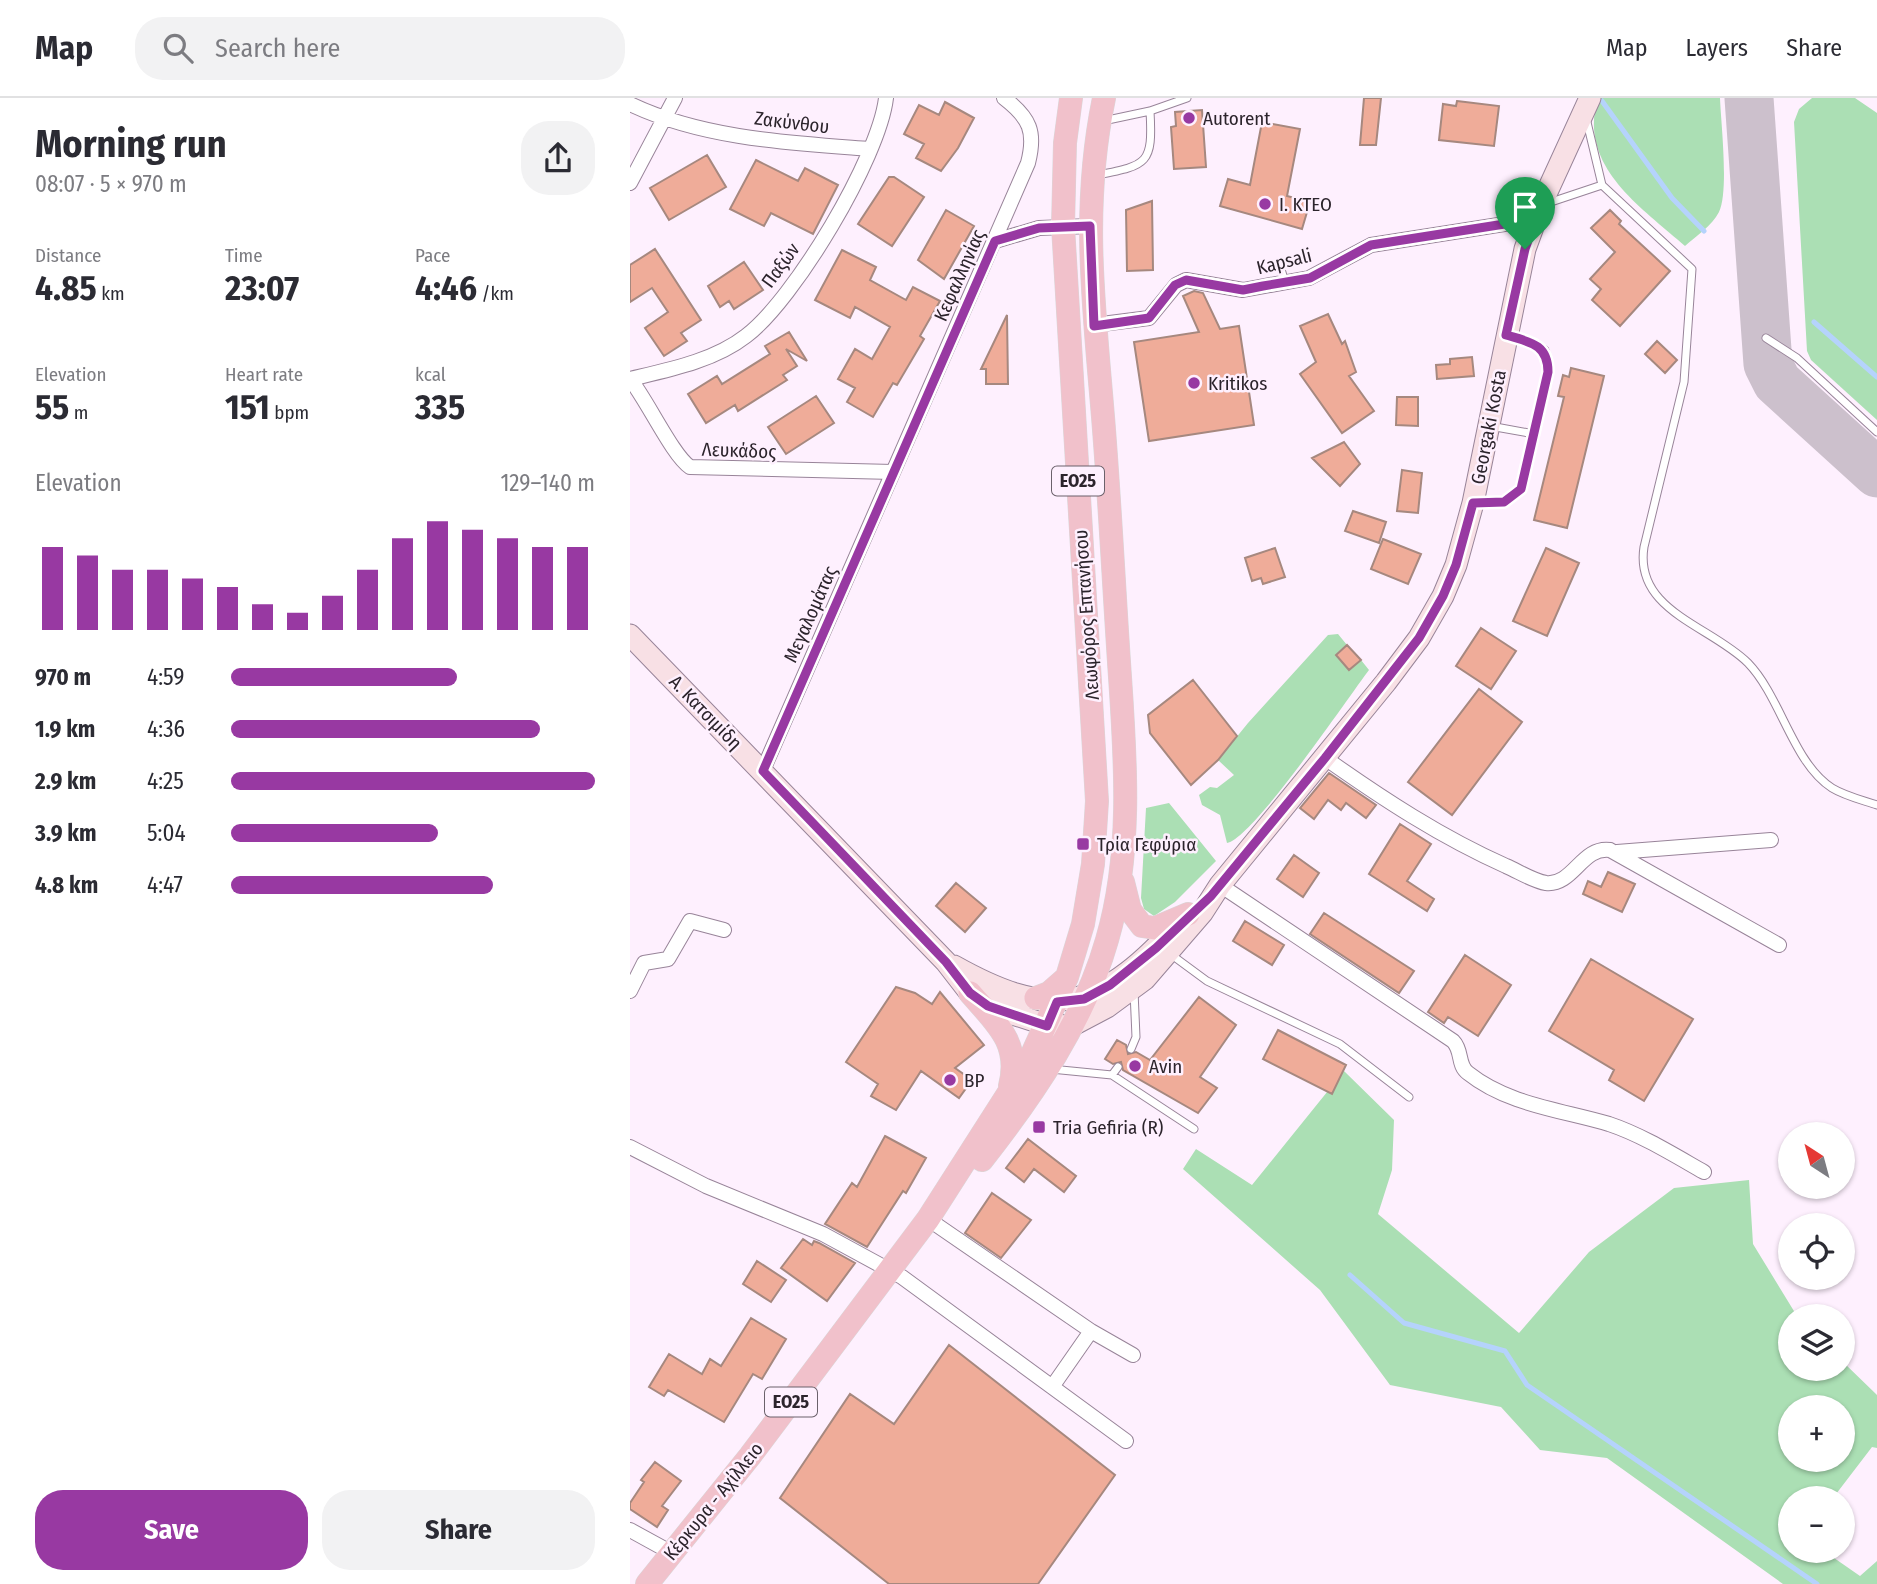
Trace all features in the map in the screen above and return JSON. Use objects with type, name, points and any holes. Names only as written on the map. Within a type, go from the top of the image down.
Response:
[{"type":"main road","name":"Λεωφόρος Επτανήσου","points":[[1046,1000],[1067,977],[1091,881],[1097,801],[1063,226],[1065,143],[1071,98]]},
{"type":"main road","name":"Λεωφόρος Επτανήσου","points":[[1084,999],[1107,939],[1122,862],[1124,744],[1094,326],[1090,226],[1090,176],[1104,98]]},
{"type":"main road","name":"Georgaki Kosta","points":[[1084,999],[1122,977],[1215,890],[1325,758],[1419,638],[1443,596],[1456,565],[1473,503],[1525,249],[1538,212],[1587,103]]},
{"type":"main road","name":"Α. Κατσιμίδη","points":[[630,635],[946,962],[996,989],[1046,1000],[1084,999]]},
{"type":"main road","points":[[1122,862],[1125,898],[1138,923],[1155,928],[1188,914]]},
{"type":"main road","name":"Georgaki Kosta","points":[[1071,1026],[1107,1007],[1134,988],[1169,953],[1202,913],[1215,890]]},
{"type":"main road","points":[[946,962],[1008,1040],[1014,1062],[1008,1096]]},
{"type":"main road","points":[[970,993],[988,1006],[1047,1026],[1071,1026]]},
{"type":"main road","name":"Κέρκυρα - Αχίλλειο","points":[[929,1218],[978,1166],[1046,1069],[1084,999]]},
{"type":"main road","name":"Κέρκυρα - Αχίλλειο","points":[[647,1584],[929,1218],[1008,1096],[1047,1026],[1046,1000]]},
{"type":"street","points":[[630,183],[675,98]]},
{"type":"street","name":"Παξών","points":[[630,379],[671,369],[730,346],[760,323],[813,252],[870,149],[880,125],[886,98]]},
{"type":"street","name":"Κεφαλληνίας","points":[[893,472],[1028,163],[1033,141],[1030,127],[1016,107],[1004,98]]},
{"type":"street","name":"Ζακύνθου","points":[[630,104],[664,118],[761,138],[870,149]]},
{"type":"street","name":"Kapsali","points":[[1094,326],[1149,318],[1175,285],[1186,280],[1243,290],[1310,278],[1371,245],[1538,212]]},
{"type":"street","points":[[995,241],[1018,232],[1063,226],[1090,226]]},
{"type":"street","name":"Λευκάδος","points":[[630,379],[650,405],[680,458],[690,467],[893,472]]},
{"type":"street","name":"Μεγαλομάτας","points":[[763,771],[893,472]]},
{"type":"street","points":[[1325,758],[1397,809],[1465,848],[1542,882],[1561,880],[1598,850],[1616,852],[1771,840]]},
{"type":"street","points":[[1616,852],[1779,945]]},
{"type":"street","points":[[1215,890],[1452,1041],[1460,1050],[1462,1066],[1470,1075],[1522,1101],[1611,1125],[1704,1172]]},
{"type":"street","points":[[630,991],[644,962],[668,959],[690,921],[724,930]]},
{"type":"street","points":[[630,1147],[706,1186],[822,1234],[890,1271],[933,1297],[1126,1441]]},
{"type":"street","points":[[929,1218],[1091,1331],[1133,1355]]},
{"type":"street","points":[[1052,1387],[1091,1331]]},
{"type":"street","points":[[630,1530],[672,1553]]},
{"type":"lane","points":[[1099,122],[1150,111],[1187,98]]},
{"type":"lane","points":[[1587,103],[1602,185],[1692,269],[1684,382],[1644,547],[1641,563],[1645,578],[1668,608],[1750,665],[1821,779],[1840,792],[1877,805]]},
{"type":"lane","points":[[1090,176],[1132,169],[1144,162],[1152,143],[1150,111]]},
{"type":"lane","points":[[1538,212],[1602,185]]},
{"type":"lane","points":[[1280,267],[1285,282]]},
{"type":"lane","points":[[1473,503],[1504,502],[1521,489],[1548,372],[1548,358],[1538,345],[1506,335]]},
{"type":"lane","points":[[1766,338],[1797,358],[1877,432]]},
{"type":"lane","points":[[1488,426],[1534,434]]},
{"type":"lane","points":[[1169,953],[1207,981],[1340,1044],[1409,1097]]},
{"type":"lane","points":[[1131,1049],[1136,1037],[1134,988]]},
{"type":"lane","points":[[1112,1075],[1118,1068]]},
{"type":"lane","points":[[1046,1069],[1112,1075],[1194,1129]]},
{"type":"green space","points":[[1598,98],[1720,98],[1724,174],[1722,202],[1712,222],[1685,246],[1633,200],[1617,183],[1605,164],[1597,144],[1594,122]]},
{"type":"green space","points":[[1812,98],[1855,98],[1877,113],[1877,420],[1811,360],[1807,351],[1794,122],[1799,109]]},
{"type":"green space","points":[[1338,634],[1347,645],[1336,655],[1349,670],[1361,660],[1369,670],[1278,793],[1240,835],[1227,843],[1220,815],[1202,805],[1199,795],[1210,787],[1217,788],[1234,775],[1218,760],[1328,635]]},
{"type":"green space","points":[[1169,803],[1216,861],[1175,902],[1154,916],[1144,909],[1141,898],[1146,808]]},
{"type":"green space","points":[[1344,1071],[1394,1120],[1392,1170],[1378,1214],[1519,1333],[1589,1252],[1674,1188],[1749,1180],[1753,1244],[1778,1285],[1778,1290],[1781,1290],[1790,1304],[1778,1304],[1778,1381],[1855,1381],[1855,1374],[1877,1395],[1877,1448],[1872,1447],[1855,1469],[1855,1395],[1778,1395],[1778,1472],[1853,1472],[1842,1486],[1778,1486],[1778,1563],[1841,1563],[1860,1576],[1877,1561],[1877,1584],[1783,1584],[1607,1458],[1540,1450],[1501,1407],[1390,1385],[1320,1290],[1183,1169],[1196,1149],[1252,1185]]},
{"type":"building","points":[[1364,98],[1381,98],[1376,145],[1360,145]]},
{"type":"building","points":[[1457,101],[1499,106],[1494,146],[1439,140],[1443,104],[1456,106]]},
{"type":"building","points":[[945,102],[974,118],[958,148],[941,171],[916,158],[924,144],[904,134],[919,105],[939,115]]},
{"type":"building","points":[[1202,110],[1206,167],[1174,169],[1171,127],[1176,126],[1175,112]]},
{"type":"building","points":[[1262,122],[1300,129],[1287,196],[1310,202],[1302,229],[1220,206],[1228,179],[1250,185]]},
{"type":"building","points":[[707,155],[726,187],[669,220],[650,188]]},
{"type":"building","points":[[756,160],[798,181],[805,168],[838,185],[813,234],[771,213],[764,226],[730,209]]},
{"type":"building","points":[[889,177],[894,177],[924,197],[892,246],[858,224]]},
{"type":"building","points":[[1152,201],[1153,270],[1127,271],[1126,210]]},
{"type":"building","points":[[946,210],[974,226],[944,279],[918,260]]},
{"type":"building","points":[[1610,210],[1621,221],[1619,224],[1670,271],[1620,326],[1592,300],[1601,289],[1590,279],[1615,252],[1591,228]]},
{"type":"building","points":[[655,249],[701,320],[681,333],[687,341],[664,356],[645,328],[668,312],[652,288],[630,302],[630,265]]},
{"type":"building","points":[[842,250],[876,267],[870,280],[906,300],[913,287],[940,301],[920,336],[924,339],[897,385],[893,383],[873,417],[847,402],[855,388],[838,379],[855,349],[872,359],[890,327],[855,307],[850,318],[815,300]]},
{"type":"building","points":[[744,262],[763,290],[734,309],[729,301],[720,307],[708,286]]},
{"type":"building","name":"Kritikos","points":[[1194,291],[1203,293],[1220,329],[1239,326],[1254,425],[1149,441],[1134,342],[1199,332],[1183,296]]},
{"type":"building","points":[[1328,314],[1342,344],[1345,341],[1356,372],[1349,376],[1374,411],[1342,433],[1300,374],[1316,362],[1300,326]]},
{"type":"building","points":[[1007,315],[1008,384],[986,384],[986,369],[981,369]]},
{"type":"building","points":[[789,332],[807,361],[786,349],[797,366],[783,375],[787,380],[738,411],[735,405],[706,423],[688,394],[717,376],[722,384],[770,354],[765,346]]},
{"type":"building","points":[[1657,341],[1677,360],[1665,373],[1645,354]]},
{"type":"building","points":[[1472,357],[1474,376],[1437,379],[1436,365],[1450,364],[1450,359]]},
{"type":"building","points":[[1571,368],[1604,376],[1567,528],[1534,520],[1564,397],[1558,396],[1563,375],[1569,377]]},
{"type":"building","points":[[816,396],[834,423],[786,454],[768,427]]},
{"type":"building","points":[[1397,397],[1418,397],[1418,426],[1396,425]]},
{"type":"building","points":[[1344,442],[1360,464],[1340,486],[1312,458]]},
{"type":"building","points":[[1402,470],[1422,473],[1418,513],[1397,511]]},
{"type":"building","points":[[1353,511],[1386,522],[1379,543],[1345,531]]},
{"type":"building","points":[[1383,539],[1421,554],[1408,584],[1371,569]]},
{"type":"building","points":[[1275,548],[1285,577],[1263,584],[1261,578],[1252,581],[1245,558]]},
{"type":"building","points":[[1546,548],[1579,563],[1547,636],[1513,621]]},
{"type":"building","points":[[1481,628],[1516,651],[1491,689],[1456,666]]},
{"type":"building","points":[[1347,645],[1361,660],[1349,670],[1336,655]]},
{"type":"building","points":[[1193,680],[1237,736],[1218,760],[1191,785],[1150,733],[1148,715]]},
{"type":"building","points":[[1479,689],[1522,722],[1452,815],[1408,782]]},
{"type":"building","points":[[1329,773],[1376,805],[1366,818],[1346,803],[1341,810],[1328,800],[1314,819],[1300,808]]},
{"type":"building","points":[[1400,824],[1431,844],[1407,881],[1434,899],[1427,911],[1369,874]]},
{"type":"building","points":[[1294,855],[1319,873],[1303,897],[1277,879]]},
{"type":"building","points":[[1608,872],[1635,884],[1622,912],[1583,894],[1588,881],[1601,887]]},
{"type":"building","points":[[956,883],[986,908],[965,932],[936,906]]},
{"type":"building","points":[[1324,913],[1414,971],[1399,993],[1310,934]]},
{"type":"building","points":[[1245,921],[1284,945],[1272,965],[1233,941]]},
{"type":"building","points":[[1465,955],[1511,985],[1478,1036],[1448,1017],[1444,1023],[1428,1012]]},
{"type":"building","points":[[1591,959],[1693,1019],[1644,1101],[1609,1080],[1614,1070],[1549,1031]]},
{"type":"building","points":[[896,987],[915,993],[932,1004],[940,992],[984,1045],[955,1068],[972,1080],[959,1098],[921,1071],[896,1110],[871,1096],[878,1084],[846,1062]]},
{"type":"building","points":[[1199,997],[1236,1025],[1200,1077],[1217,1088],[1198,1113],[1123,1070],[1121,1062],[1113,1064],[1105,1059],[1117,1040],[1126,1045],[1128,1054],[1136,1052],[1150,1060]]},
{"type":"building","points":[[1278,1030],[1346,1065],[1332,1094],[1263,1059]]},
{"type":"building","points":[[885,1136],[926,1158],[906,1193],[903,1191],[867,1247],[825,1224],[852,1183],[857,1187]]},
{"type":"building","points":[[1028,1139],[1076,1176],[1064,1192],[1034,1169],[1024,1182],[1006,1168]]},
{"type":"building","points":[[992,1193],[1031,1220],[1001,1258],[965,1233]]},
{"type":"building","points":[[803,1239],[812,1245],[814,1241],[819,1243],[855,1263],[827,1301],[781,1268]]},
{"type":"building","points":[[757,1261],[786,1280],[771,1302],[743,1284]]},
{"type":"building","points":[[751,1318],[786,1339],[762,1379],[753,1374],[724,1422],[668,1390],[664,1396],[649,1387],[669,1354],[702,1374],[710,1359],[721,1366]]},
{"type":"building","points":[[949,1345],[1115,1475],[1038,1584],[889,1584],[780,1498],[850,1394],[894,1424]]},
{"type":"building","points":[[655,1462],[681,1481],[662,1506],[668,1510],[657,1527],[630,1509],[630,1503],[644,1482],[641,1480]]},
{"type":"waterway","points":[[1602,101],[1672,198],[1704,231]]},
{"type":"waterway","points":[[1814,322],[1877,377]]},
{"type":"waterway","points":[[1350,1275],[1404,1323],[1505,1351],[1527,1385],[1817,1584]]},
{"type":"taxiway","points":[[1749,98],[1768,364],[1777,382],[1877,473]]},
{"type":"place","name":"Autorent","points":[[1189,118]]},
{"type":"place","name":"Ι. ΚΤΕΟ","points":[[1265,204]]},
{"type":"place","name":"Kritikos","points":[[1194,383]]},
{"type":"place","name":"Τρία Γεφύρια","points":[[1083,844]]},
{"type":"place","name":"Avin","points":[[1135,1066]]},
{"type":"place","name":"BP","points":[[950,1080]]},
{"type":"place","name":"Tria Gefiria (R)","points":[[1039,1127]]},
{"type":"route","points":[[1536,219],[1525,249],[1506,335],[1538,345],[1545,351],[1548,372],[1521,489],[1504,502],[1488,505],[1473,503],[1456,565],[1443,596],[1419,638],[1325,758],[1211,896],[1188,914],[1156,948],[1122,977],[1084,999],[1057,1002],[1047,1026],[981,1002],[763,771],[995,241],[1018,232],[1039,228],[1090,226],[1094,326],[1149,318],[1175,285],[1186,280],[1243,290],[1310,278],[1371,245],[1536,219]]}]
